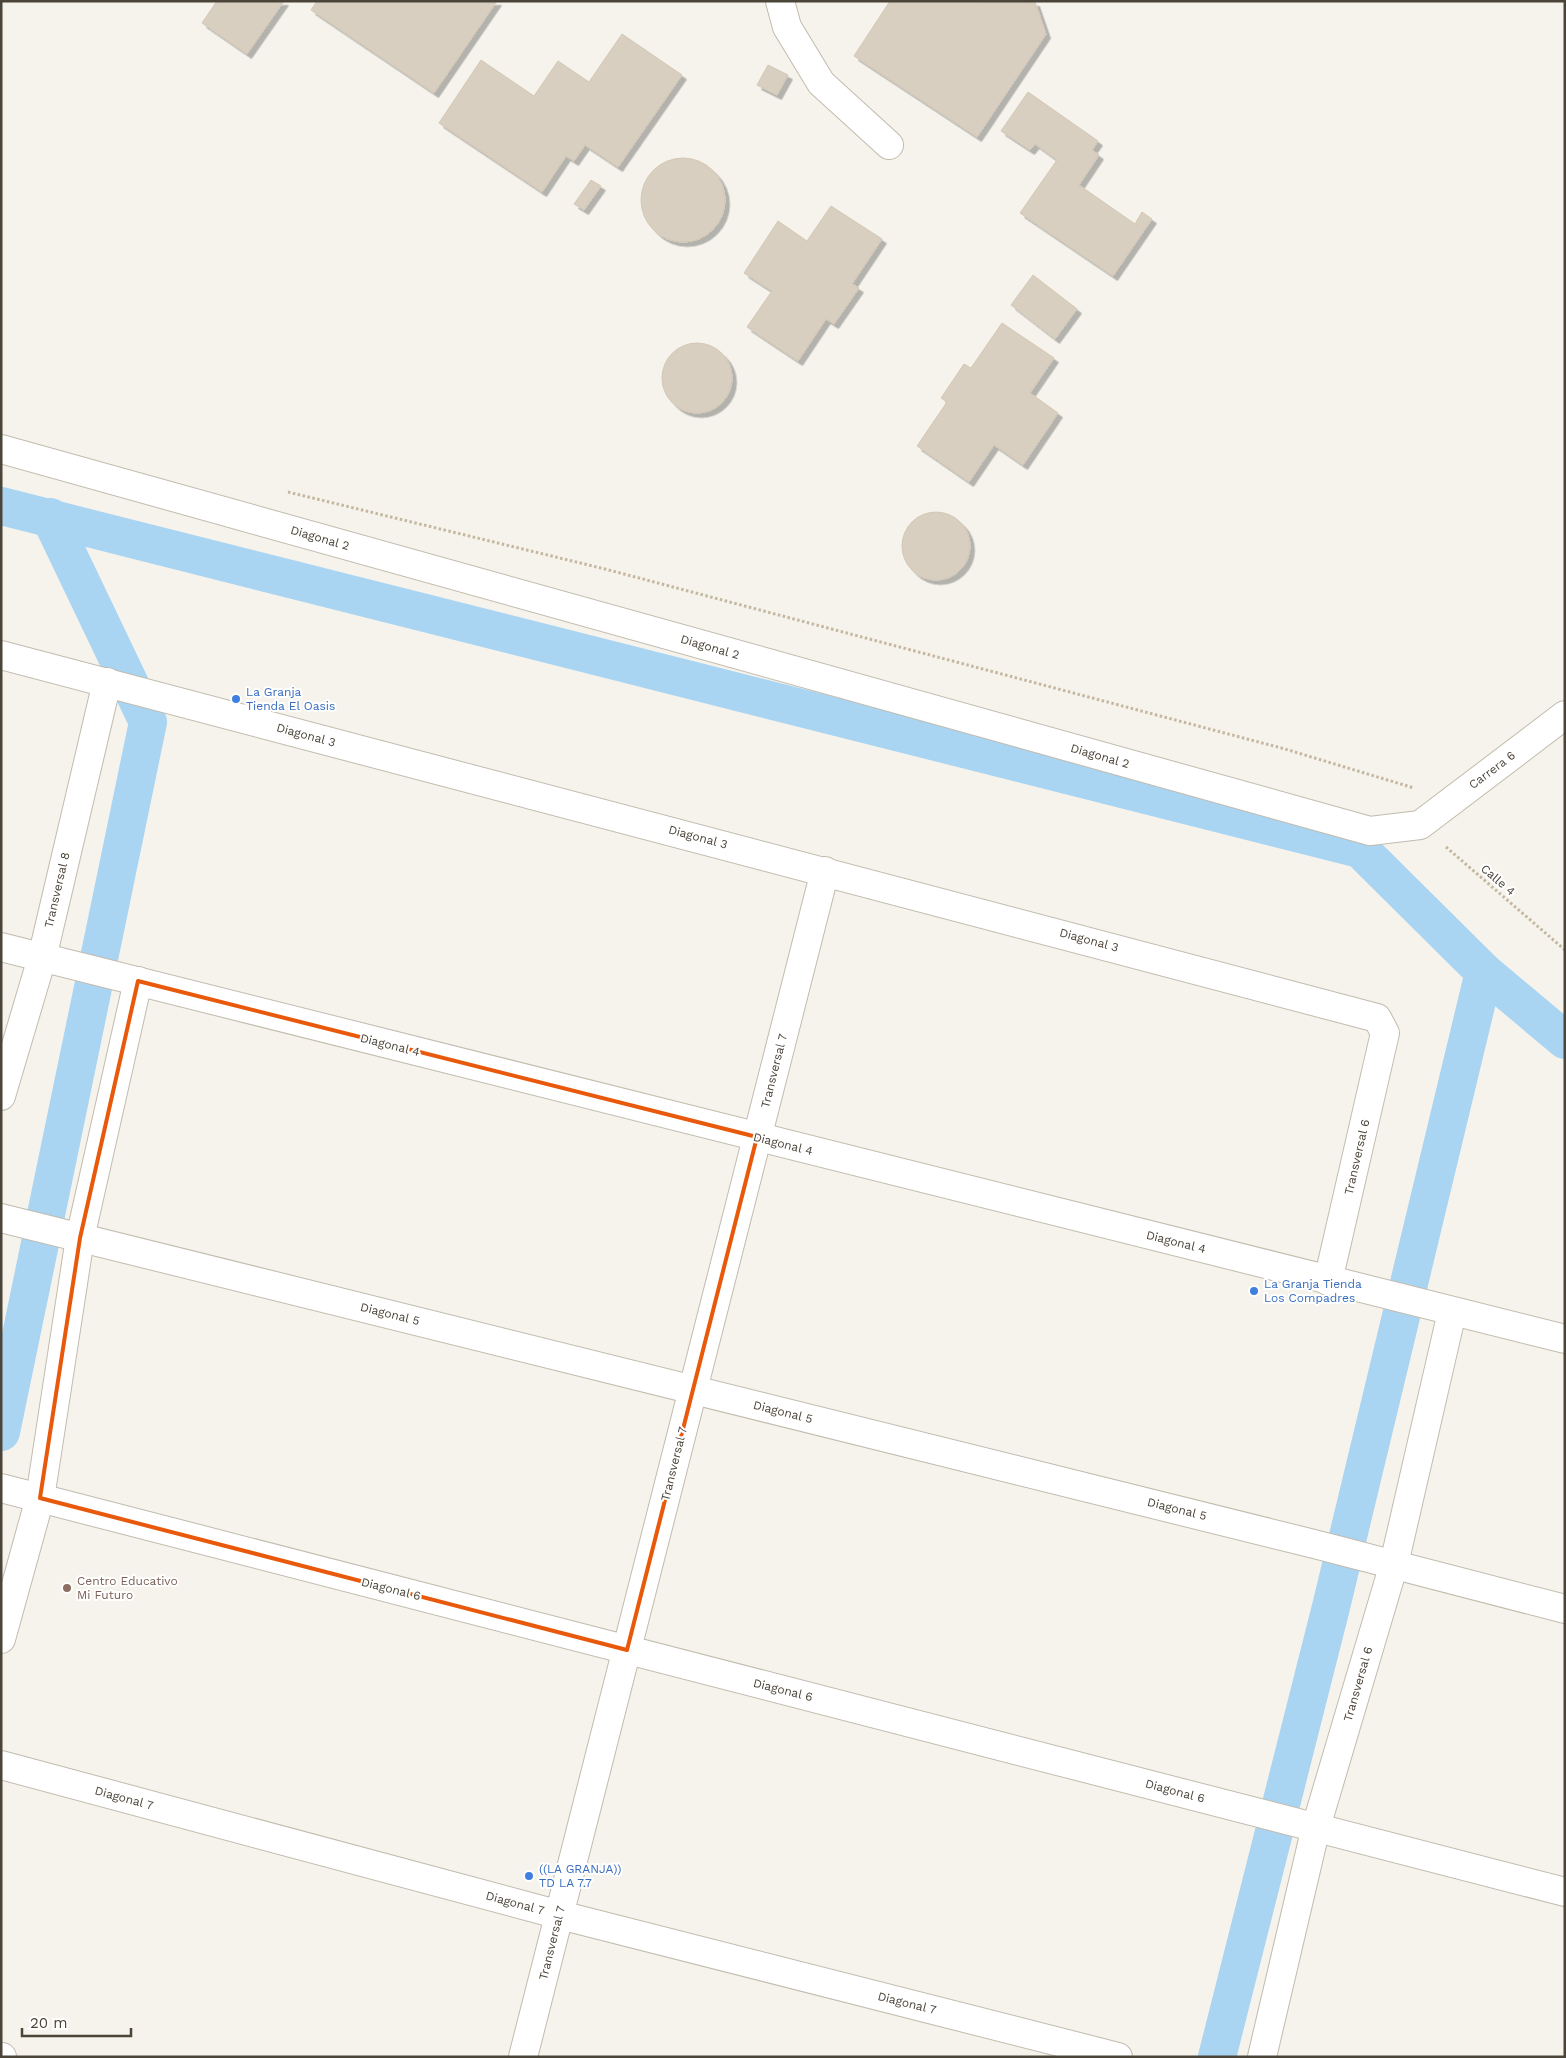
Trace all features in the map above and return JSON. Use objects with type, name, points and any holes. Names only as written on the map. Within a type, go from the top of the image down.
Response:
[{"type":"street","points":[[780,1],[787,27],[822,83],[888,145]]},
{"type":"street","name":"Diagonal 2","points":[[1,449],[1370,831],[1420,825]]},
{"type":"street","name":"Diagonal 3","points":[[1,655],[825,870],[1367,1014],[1377,1018],[1385,1033]]},
{"type":"street","name":"Transversal 8","points":[[1,1096],[42,958],[112,684]]},
{"type":"street","name":"Carrera 6","points":[[1420,825],[1565,715]]},
{"type":"street","name":"Transversal 7","points":[[523,2057],[825,870]]},
{"type":"street","name":"Diagonal 4","points":[[1,947],[1565,1339]]},
{"type":"street","points":[[1,1639],[35,1497],[74,1236],[127,978]]},
{"type":"street","name":"Transversal 6","points":[[1328,1281],[1385,1033]]},
{"type":"street","name":"Diagonal 5","points":[[3,1218],[1318,1544],[1565,1609]]},
{"type":"street","name":"Transversal 6","points":[[1262,2057],[1316,1828],[1452,1312]]},
{"type":"street","name":"Diagonal 6","points":[[1,1488],[1565,1892]]},
{"type":"street","name":"Diagonal 7","points":[[1,1765],[560,1915],[1118,2057]]},
{"type":"path","points":[[286,492],[605,569],[1285,749],[1453,800]]},
{"type":"path","name":"Calle 4","points":[[1420,825],[1565,950]]},
{"type":"highlighted area","points":[[138,981],[757,1137],[627,1650],[40,1498],[80,1238]]},
{"type":"building","points":[[217,1],[284,1],[247,54],[202,23]]},
{"type":"building","points":[[317,1],[497,1],[434,93],[311,10]]},
{"type":"building","points":[[890,1],[1035,2],[1046,34],[977,137],[854,56]]},
{"type":"building","points":[[622,34],[682,75],[618,167],[585,145],[574,161],[566,156],[542,192],[439,123],[481,60],[534,96],[558,61],[589,82]]},
{"type":"building","points":[[768,65],[788,75],[777,95],[757,85]]},
{"type":"building","points":[[1028,92],[1098,141],[1092,150],[1099,155],[1079,185],[1135,224],[1142,212],[1152,219],[1113,276],[1020,213],[1057,160],[1035,144],[1030,150],[1001,131]]},
{"type":"building","points":[[683,158],[699,161],[713,170],[722,184],[725,200],[722,216],[713,230],[699,239],[683,242],[667,239],[653,230],[644,216],[641,200],[644,184],[653,170],[667,161]]},
{"type":"building","points":[[591,180],[601,186],[584,210],[574,204]]},
{"type":"building","points":[[831,206],[882,239],[852,284],[859,288],[834,324],[826,319],[798,361],[747,327],[772,291],[744,273],[778,221],[807,241]]},
{"type":"building","points":[[1033,275],[1077,309],[1055,339],[1011,305]]},
{"type":"building","points":[[1002,323],[1054,358],[1030,393],[1058,413],[1023,465],[994,445],[969,482],[917,446],[947,402],[941,398],[964,364],[971,368]]},
{"type":"building","points":[[690,343],[704,343],[717,349],[726,358],[732,371],[730,391],[722,403],[704,413],[690,413],[677,407],[668,398],[662,385],[662,371],[668,358],[677,349]]},
{"type":"building","points":[[929,512],[943,512],[955,517],[965,527],[970,539],[970,553],[965,565],[955,575],[943,580],[929,580],[917,575],[907,565],[902,553],[902,539],[907,527],[917,517]]},
{"type":"waterway","points":[[1,506],[1360,849],[1484,972],[1565,1040]]},
{"type":"waterway","points":[[1,1432],[148,722],[50,517]]},
{"type":"waterway","points":[[1217,2057],[1331,1607],[1484,972]]},
{"type":"place","name":"La Granja Tienda El Oasis","points":[[236,699]]},
{"type":"place","name":"La Granja Tienda Los Compadres","points":[[1254,1291]]},
{"type":"place","name":"Centro Educativo Mi Futuro","points":[[67,1588]]},
{"type":"place","name":"((LA GRANJA)) TD LA 7.7","points":[[529,1876]]}]
